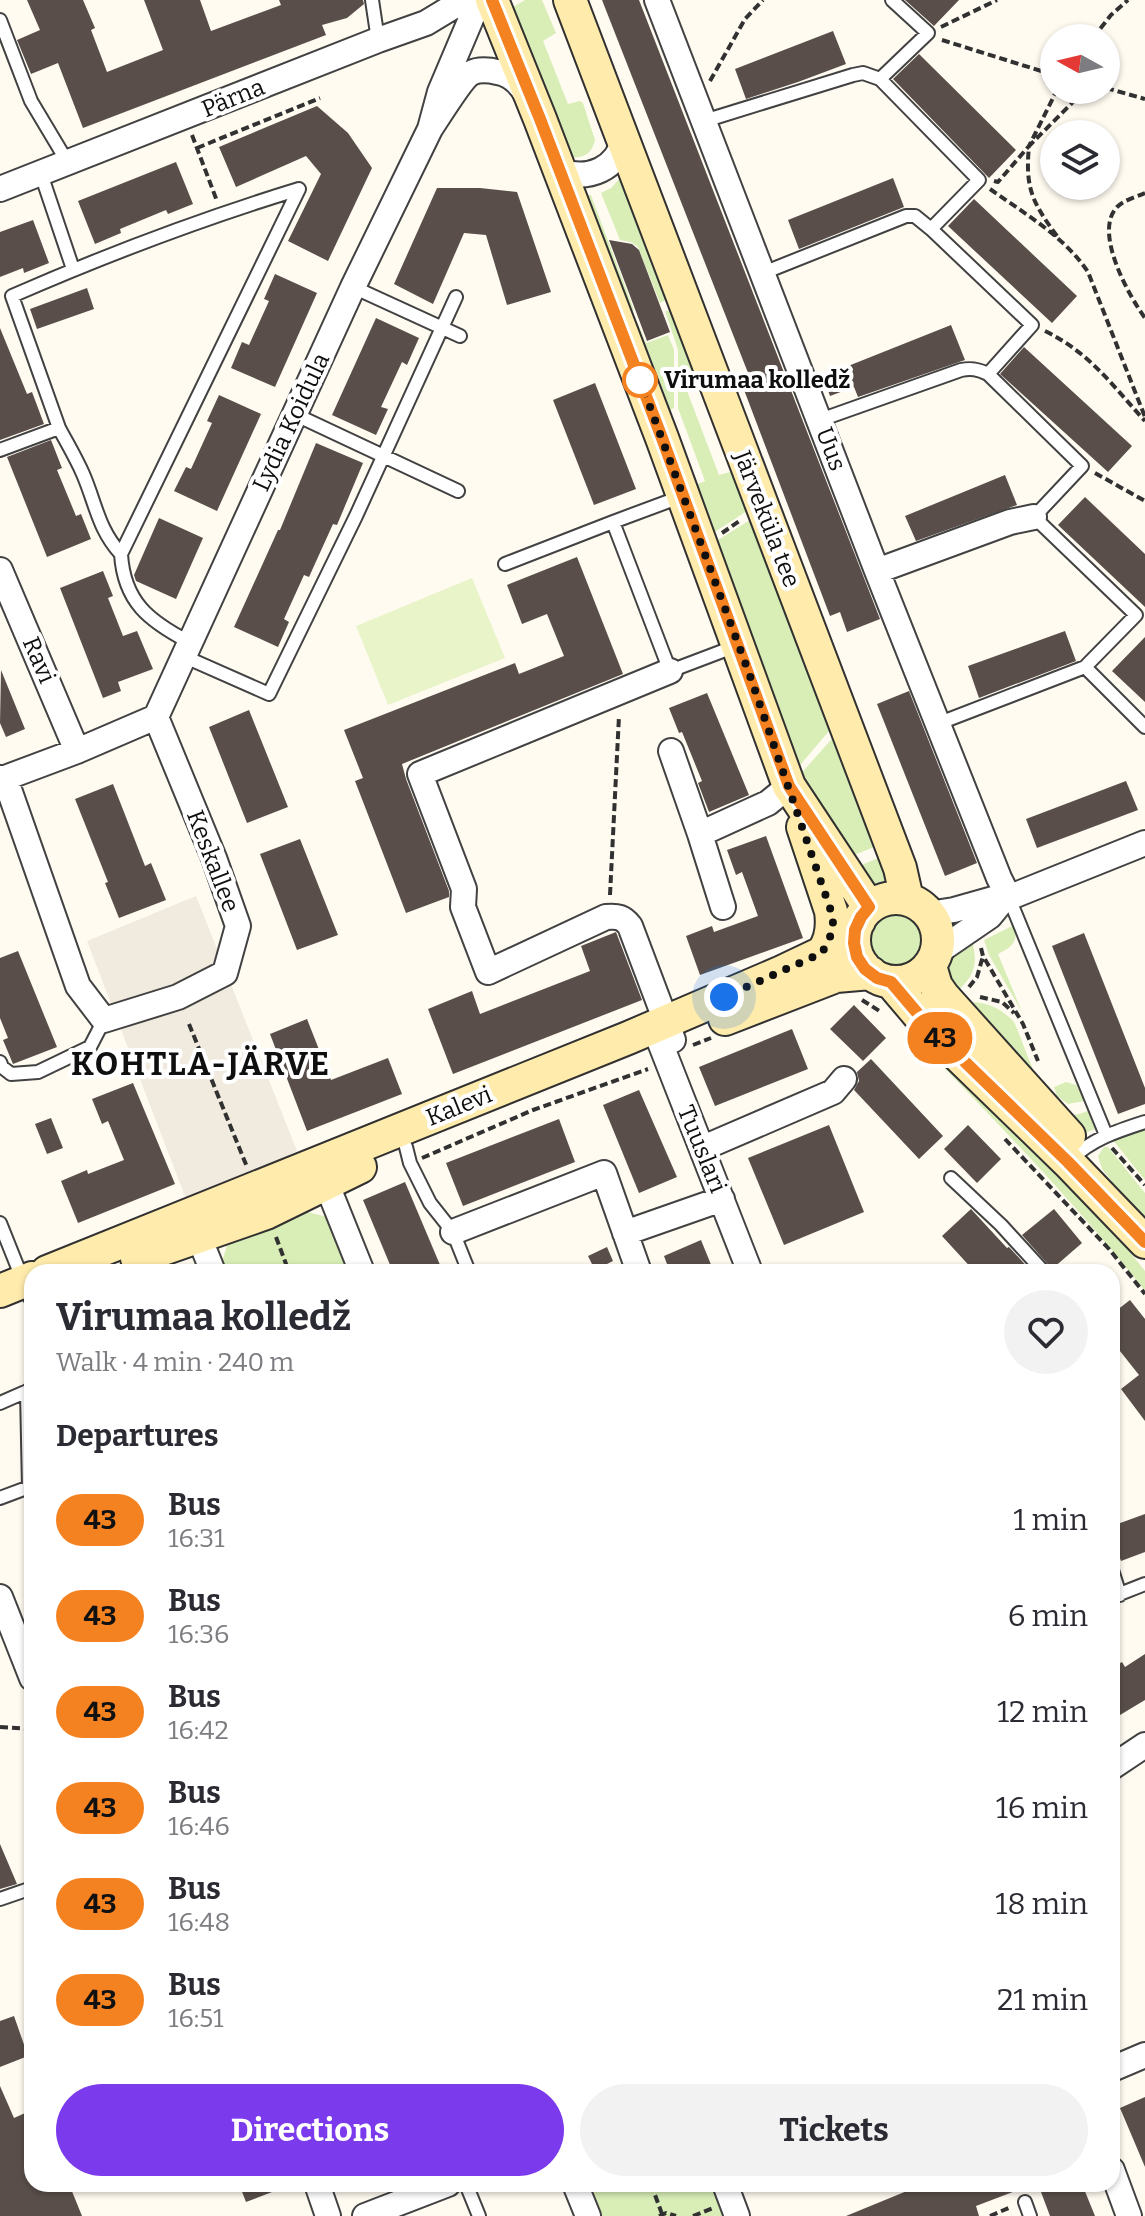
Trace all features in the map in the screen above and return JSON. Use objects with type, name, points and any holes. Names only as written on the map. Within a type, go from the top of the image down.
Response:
[{"type":"main road","points":[[492,0],[683,496],[789,786],[831,911],[833,923],[822,953]]},
{"type":"main road","name":"Järveküla tee","points":[[570,0],[900,868],[918,907]]},
{"type":"main road","points":[[789,786],[864,914]]},
{"type":"main road","points":[[1085,1149],[930,1028],[881,978],[865,969],[857,957],[854,943],[855,930],[864,914],[881,901],[894,898],[918,907],[935,925],[938,938],[933,959],[936,986],[951,1006],[1085,1149],[1145,1240]]},
{"type":"main road","name":"Kalevi","points":[[75,1264],[244,1185],[323,1174],[406,1147],[664,1033],[822,953],[837,943],[864,914]]},
{"type":"main road","points":[[881,978],[906,981],[919,976],[933,959]]},
{"type":"main road","name":"Kalevi","points":[[123,1264],[266,1213],[323,1174],[664,1033],[836,976],[849,973],[881,978]]},
{"type":"main road","name":"Kalevi","points":[[0,1309],[24,1289]]},
{"type":"street","name":"Pärna","points":[[0,189],[426,23],[464,0]]},
{"type":"street","name":"Lydia Koidula","points":[[430,129],[440,92],[479,0]]},
{"type":"street","name":"Uus","points":[[657,0],[1006,899]]},
{"type":"street","name":"Lydia Koidula","points":[[156,717],[353,287],[430,129],[462,81],[470,73],[480,71],[498,72],[515,80],[540,119]]},
{"type":"street","points":[[560,171],[581,175],[595,172],[617,158],[624,139]]},
{"type":"street","points":[[877,571],[1010,522],[1034,517]]},
{"type":"street","name":"Ravi","points":[[0,570],[77,751]]},
{"type":"street","points":[[609,917],[488,972],[463,907],[464,889],[420,774],[670,671]]},
{"type":"street","points":[[104,1020],[78,986],[3,778],[156,717]]},
{"type":"street","name":"Keskallee","points":[[104,1020],[178,997],[225,973],[238,926],[214,858],[156,717]]},
{"type":"street","points":[[671,751],[723,907]]},
{"type":"street","points":[[700,834],[768,803],[789,786]]},
{"type":"street","points":[[918,907],[954,910],[993,899],[1006,899],[1145,843]]},
{"type":"street","points":[[933,959],[990,916],[1006,899]]},
{"type":"street","name":"Tuuslari","points":[[609,917],[624,918],[630,926],[703,1148],[747,1264]]},
{"type":"street","points":[[703,1148],[833,1092],[844,1079]]},
{"type":"street","points":[[453,1232],[604,1173],[636,1264]]},
{"type":"street","points":[[323,1174],[359,1264]]},
{"type":"street","points":[[210,1264],[199,1237],[203,1225],[211,1213],[244,1185]]},
{"type":"street","points":[[625,1233],[722,1199]]},
{"type":"street","points":[[0,1597],[24,1658]]},
{"type":"street","points":[[1120,1762],[1145,1745]]},
{"type":"street","points":[[1120,2066],[1145,2055]]},
{"type":"street","points":[[320,2192],[328,2216]]},
{"type":"street","points":[[365,2216],[427,2192]]},
{"type":"street","points":[[578,2192],[588,2216]]},
{"type":"street","points":[[1120,2192],[1129,2216]]},
{"type":"lane","points":[[372,0],[378,40]]},
{"type":"lane","points":[[880,79],[928,33],[892,0]]},
{"type":"lane","points":[[0,20],[31,101],[68,163]]},
{"type":"lane","points":[[701,113],[863,73],[880,79],[979,180],[931,229]]},
{"type":"lane","points":[[41,174],[73,269]]},
{"type":"lane","points":[[121,554],[109,540],[83,475],[59,428],[12,296],[73,269],[222,213],[299,189],[121,554],[127,589],[145,612],[186,649],[269,694],[456,297]]},
{"type":"lane","points":[[763,273],[906,216],[915,216],[1032,325],[988,374]]},
{"type":"lane","points":[[353,287],[460,336]]},
{"type":"lane","points":[[820,420],[970,368],[988,374],[1082,466],[1034,517],[1136,615],[1085,667],[937,724]]},
{"type":"lane","points":[[294,414],[458,491]]},
{"type":"lane","points":[[0,450],[59,428]]},
{"type":"lane","points":[[505,564],[683,496]]},
{"type":"lane","points":[[613,522],[670,671],[739,645]]},
{"type":"lane","points":[[1085,667],[1145,727]]},
{"type":"lane","points":[[1006,899],[1085,1149],[1145,1122]]},
{"type":"lane","points":[[0,1062],[11,1074],[38,1072],[90,1047],[104,1020]]},
{"type":"lane","points":[[406,1147],[410,1163],[430,1203],[453,1232],[466,1264]]},
{"type":"lane","points":[[951,1178],[1037,1264]]},
{"type":"lane","points":[[0,1223],[24,1277]]},
{"type":"lane","points":[[0,1403],[24,1393]]},
{"type":"lane","points":[[0,1498],[24,1489]]},
{"type":"lane","points":[[1120,1594],[1145,1584]]},
{"type":"lane","points":[[0,1899],[24,1891]]},
{"type":"lane","points":[[469,2192],[479,2216]]},
{"type":"lane","points":[[1025,2202],[1030,2216]]},
{"type":"path","points":[[701,113],[733,38],[763,0]]},
{"type":"path","points":[[928,33],[997,0]]},
{"type":"path","points":[[1104,24],[1128,0]]},
{"type":"path","points":[[928,33],[945,42],[1040,71]]},
{"type":"path","points":[[1120,92],[1145,99]]},
{"type":"path","points":[[197,148],[320,98]]},
{"type":"path","points":[[1050,104],[1029,146],[1026,171],[1040,213],[1060,240]]},
{"type":"path","points":[[979,180],[998,182],[1071,104]]},
{"type":"path","points":[[191,132],[222,213]]},
{"type":"path","points":[[979,180],[1076,254],[1088,272],[1145,419]]},
{"type":"path","points":[[1145,193],[1114,210],[1110,234],[1119,271],[1145,318]]},
{"type":"path","points":[[1032,325],[1064,341],[1088,358],[1145,419]]},
{"type":"path","points":[[1082,466],[1145,501]]},
{"type":"path","points":[[701,545],[763,507]]},
{"type":"path","points":[[609,917],[620,692]]},
{"type":"path","points":[[951,1006],[964,998],[988,997],[1010,1008],[1023,1024]]},
{"type":"path","points":[[189,1024],[244,1185]]},
{"type":"path","points":[[1085,1149],[1110,1145],[1145,1185]]},
{"type":"path","points":[[274,1234],[286,1264]]},
{"type":"path","points":[[0,1727],[24,1728]]},
{"type":"path","points":[[653,2192],[660,2215],[671,2213],[676,2216]]},
{"type":"path","points":[[693,2216],[728,2202]]},
{"type":"path","points":[[990,2216],[1025,2202]]},
{"type":"green space","points":[[525,0],[542,0],[556,33],[543,41],[568,104],[583,103],[595,140],[590,152],[584,156],[571,157],[508,10]]},
{"type":"green space","points":[[621,177],[668,299],[660,303],[638,247],[620,240],[601,193]]},
{"type":"green space","points":[[582,195],[591,195],[634,310],[622,315]]},
{"type":"green space","points":[[665,311],[674,311],[696,368],[681,375],[719,475],[734,471],[750,509],[707,537],[689,488],[705,481],[678,408],[678,350]]},
{"type":"green space","points":[[637,321],[646,343],[668,335],[674,350],[674,408],[660,414],[626,326]]},
{"type":"green space","points":[[753,518],[834,725],[796,770],[710,545]]},
{"type":"green space","points":[[472,578],[505,658],[388,705],[356,626]]},
{"type":"green space","points":[[837,733],[879,845],[847,858],[798,777]]},
{"type":"green space","points":[[883,856],[892,885],[872,891],[852,869]]},
{"type":"green space","points":[[896,911],[918,919],[926,941],[918,963],[896,971],[874,963],[866,941],[874,919]]},
{"type":"green space","points":[[1014,925],[1016,936],[1013,943],[998,954],[1022,1012],[989,955],[984,940]]},
{"type":"green space","points":[[969,940],[975,953],[974,968],[968,980],[950,998],[946,965]]},
{"type":"green space","points":[[972,1002],[995,1008],[1014,1022],[1047,1098],[1062,1113],[1069,1115],[1088,1111],[1095,1129],[1080,1135],[1067,1128],[959,1007]]},
{"type":"green space","points":[[928,1039],[1117,1236],[1145,1271],[1145,1291],[1067,1198],[928,1051]]},
{"type":"green space","points":[[1066,1082],[1076,1085],[1085,1101],[1068,1104],[1057,1096],[1054,1087]]},
{"type":"green space","points":[[1145,1128],[1145,1180],[1112,1139]]},
{"type":"green space","points":[[1104,1147],[1108,1147],[1145,1193],[1145,1223],[1102,1169],[1098,1156]]},
{"type":"green space","points":[[303,1211],[328,1217],[347,1264],[222,1264],[227,1245]]},
{"type":"green space","points":[[591,2192],[716,2192],[725,2216],[601,2216]]},
{"type":"shaded area","points":[[196,896],[297,1151],[186,1199],[87,941]]},
{"type":"building","points":[[27,0],[83,0],[95,28],[91,30],[107,72],[163,50],[144,0],[200,0],[211,31],[281,5],[279,0],[363,0],[364,4],[347,18],[322,25],[326,35],[83,128],[58,63],[31,74],[17,40],[40,30]]},
{"type":"building","points":[[602,0],[639,0],[880,619],[847,632],[840,612],[830,616],[741,382],[750,378]]},
{"type":"building","points":[[905,0],[959,0],[934,26]]},
{"type":"building","points":[[833,31],[846,64],[746,99],[735,69]]},
{"type":"building","points":[[919,54],[1016,150],[989,178],[893,79]]},
{"type":"building","points":[[317,106],[348,133],[372,168],[328,261],[288,241],[321,174],[306,156],[236,187],[219,147]]},
{"type":"building","points":[[176,162],[193,204],[168,214],[166,210],[120,229],[121,233],[95,244],[78,201]]},
{"type":"building","points":[[893,178],[904,207],[799,249],[788,220]]},
{"type":"building","points":[[437,188],[517,192],[551,292],[507,305],[486,235],[464,233],[433,304],[394,284]]},
{"type":"building","points":[[974,199],[1077,296],[1052,323],[948,226]]},
{"type":"building","points":[[33,220],[49,263],[24,273],[23,268],[0,277],[0,232]]},
{"type":"building","points":[[609,240],[632,244],[639,250],[670,332],[647,341]]},
{"type":"building","points":[[275,274],[317,293],[275,387],[231,368],[242,342],[249,345],[269,301],[264,299]]},
{"type":"building","points":[[87,288],[94,309],[37,329],[30,309]]},
{"type":"building","points":[[376,318],[419,338],[407,365],[402,362],[381,407],[388,409],[376,435],[332,415]]},
{"type":"building","points":[[951,325],[965,360],[858,397],[854,387],[830,396],[823,376]]},
{"type":"building","points":[[0,328],[27,394],[32,392],[44,424],[0,440]]},
{"type":"building","points":[[1024,347],[1132,446],[1108,472],[1000,374]]},
{"type":"building","points":[[595,383],[636,489],[594,505],[553,400]]},
{"type":"building","points":[[219,395],[261,414],[217,511],[174,491],[186,467],[191,469],[212,423],[207,421]]},
{"type":"building","points":[[51,440],[62,468],[57,470],[76,516],[81,514],[91,539],[47,557],[7,457]]},
{"type":"building","points":[[316,443],[363,463],[337,525],[333,524],[309,577],[304,575],[284,619],[289,622],[278,647],[234,627],[280,530]]},
{"type":"building","points":[[1005,475],[1017,505],[916,541],[905,516]]},
{"type":"building","points":[[1085,497],[1145,554],[1145,607],[1058,525]]},
{"type":"building","points":[[159,518],[203,538],[176,599],[136,581],[134,575]]},
{"type":"building","points":[[577,557],[623,674],[402,764],[449,891],[449,897],[406,913],[355,781],[363,778],[344,730],[515,663],[519,674],[564,656],[547,614],[522,624],[507,585]]},
{"type":"building","points":[[103,571],[113,596],[108,598],[123,636],[137,631],[153,669],[118,682],[121,691],[103,698],[60,588]]},
{"type":"building","points":[[1065,631],[1076,661],[979,698],[968,666]]},
{"type":"building","points":[[1145,637],[1145,702],[1112,671]]},
{"type":"building","points":[[1,670],[25,729],[6,737],[0,723]]},
{"type":"building","points":[[909,691],[977,863],[945,876],[877,704]]},
{"type":"building","points":[[707,693],[749,795],[709,812],[698,783],[702,781],[669,708]]},
{"type":"building","points":[[249,710],[288,807],[247,823],[209,727]]},
{"type":"building","points":[[1126,781],[1138,810],[1037,848],[1026,819]]},
{"type":"building","points":[[113,784],[145,866],[151,863],[166,900],[119,918],[75,799]]},
{"type":"building","points":[[766,836],[803,938],[700,975],[686,936],[712,926],[714,932],[758,916],[742,872],[736,875],[727,850]]},
{"type":"building","points":[[300,839],[338,935],[297,950],[260,854]]},
{"type":"building","points":[[616,932],[642,1000],[453,1074],[428,1009],[472,991],[480,1014],[590,971],[581,946]]},
{"type":"building","points":[[1084,933],[1145,1088],[1145,1104],[1118,1114],[1052,946]]},
{"type":"building","points":[[18,951],[57,1047],[13,1064],[3,1040],[8,1038],[0,1018],[0,958]]},
{"type":"building","points":[[854,1005],[886,1038],[863,1061],[830,1029]]},
{"type":"building","points":[[307,1019],[331,1080],[388,1058],[402,1094],[307,1131],[270,1034]]},
{"type":"building","points":[[792,1029],[808,1069],[715,1106],[699,1067]]},
{"type":"building","points":[[871,1059],[943,1136],[919,1159],[854,1090],[859,1081],[857,1072]]},
{"type":"building","points":[[133,1083],[175,1184],[78,1223],[61,1181],[124,1160],[108,1121],[102,1124],[92,1099]]},
{"type":"building","points":[[639,1090],[677,1177],[639,1193],[603,1105]]},
{"type":"building","points":[[51,1118],[63,1148],[47,1154],[35,1124]]},
{"type":"building","points":[[559,1119],[575,1162],[463,1206],[446,1163]]},
{"type":"building","points":[[829,1125],[864,1212],[784,1245],[748,1158]]},
{"type":"building","points":[[968,1125],[1001,1159],[977,1183],[944,1149]]},
{"type":"building","points":[[405,1182],[440,1264],[390,1264],[363,1200]]},
{"type":"building","points":[[971,1209],[1025,1264],[968,1264],[942,1236]]},
{"type":"building","points":[[1054,1209],[1082,1243],[1058,1264],[1048,1264],[1022,1235]]},
{"type":"building","points":[[701,1240],[711,1264],[667,1264],[664,1256]]},
{"type":"building","points":[[607,1247],[613,1261],[592,1264],[588,1256]]},
{"type":"building","points":[[1130,1300],[1145,1319],[1145,1421],[1121,1389],[1139,1375],[1120,1351],[1120,1308]]},
{"type":"building","points":[[1145,1514],[1145,1552],[1121,1561],[1120,1523]]},
{"type":"building","points":[[1145,1654],[1145,1700],[1120,1715],[1120,1663],[1125,1667]]},
{"type":"building","points":[[0,1844],[17,1884],[0,1889]]},
{"type":"building","points":[[14,2016],[24,2045],[24,2058],[0,2067],[0,2021]]},
{"type":"building","points":[[0,2086],[14,2118],[24,2114],[24,2192],[72,2192],[82,2216],[0,2216]]},
{"type":"building","points":[[1145,2097],[1145,2167],[1120,2108]]},
{"type":"building","points":[[242,2192],[272,2192],[246,2202]]},
{"type":"building","points":[[904,2192],[1013,2192],[976,2206],[979,2216],[846,2216]]},
{"type":"building","points":[[1041,2192],[1085,2192],[1095,2216],[1050,2216]]},
{"type":"bus line","name":"43","points":[[492,0],[662,438],[789,786],[869,907],[855,930],[857,957],[865,969],[877,978],[891,982],[930,1028],[1145,1242]]},
{"type":"place","name":"Virumaa kolledž","points":[[640,380]]},
{"type":"district","name":"KOHTLA-JÄRVE","points":[[201,1064]]},
{"type":"route","points":[[640,380],[749,673],[833,923],[822,953],[724,997]]}]
